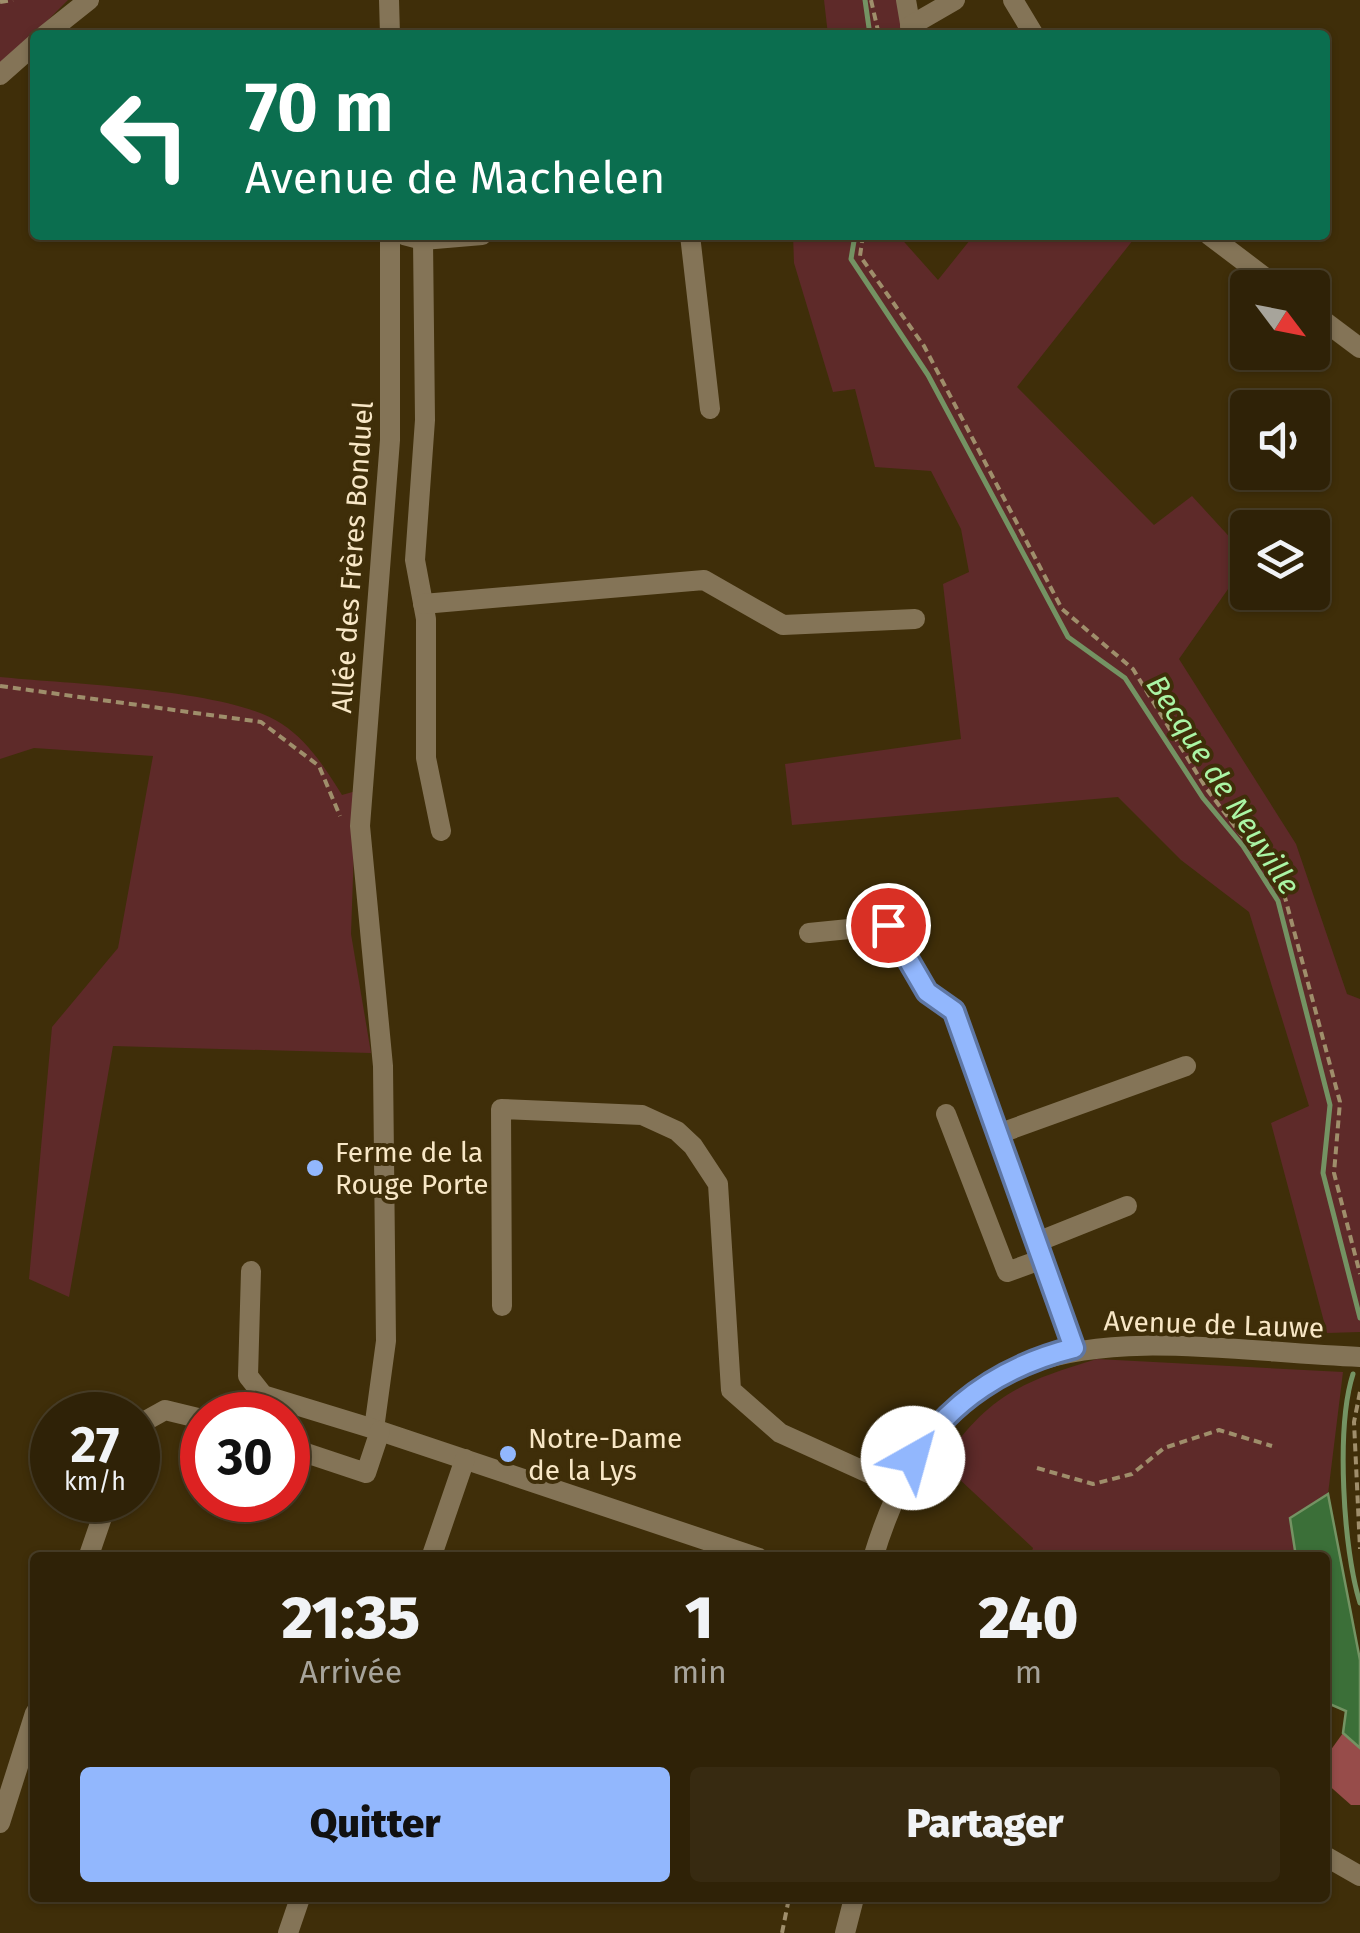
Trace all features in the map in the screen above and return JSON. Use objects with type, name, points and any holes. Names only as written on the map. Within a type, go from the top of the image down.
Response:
[{"type":"street","points":[[51,30],[89,0]]},
{"type":"street","points":[[389,0],[390,30]]},
{"type":"street","points":[[906,0],[911,30]]},
{"type":"street","points":[[912,30],[955,0]]},
{"type":"street","points":[[1013,0],[1031,30]]},
{"type":"street","points":[[0,75],[30,48]]},
{"type":"street","name":"Allée des Frères Bonduel","points":[[310,1454],[366,1473],[377,1430],[386,1341],[384,1084],[362,882],[361,805],[390,440],[390,240]]},
{"type":"street","points":[[414,240],[425,420],[416,560],[423,604],[426,758],[441,831]]},
{"type":"street","points":[[691,240],[710,410]]},
{"type":"street","points":[[1216,240],[1255,270]]},
{"type":"street","points":[[1330,326],[1360,348]]},
{"type":"street","points":[[423,604],[704,580],[783,625],[914,619]]},
{"type":"street","points":[[810,933],[888,925],[927,992],[954,1011],[1074,1348]]},
{"type":"street","points":[[998,1134],[1186,1066]]},
{"type":"street","points":[[502,1306],[501,1110],[642,1115],[658,1120],[693,1146],[718,1184],[731,1390],[780,1433],[897,1486]]},
{"type":"street","points":[[946,1114],[1007,1272],[1127,1206]]},
{"type":"street","points":[[251,1272],[248,1376],[253,1387],[264,1395],[741,1552]]},
{"type":"street","name":"Avenue de Lauwe","points":[[875,1552],[897,1486],[924,1441],[975,1391],[1034,1359],[1074,1348],[1360,1357]]},
{"type":"street","points":[[433,1552],[465,1459]]},
{"type":"street","points":[[90,1552],[100,1522]]},
{"type":"street","points":[[0,1823],[30,1729]]},
{"type":"street","points":[[1330,1859],[1360,1876]]},
{"type":"street","points":[[288,1933],[299,1902]]},
{"type":"street","points":[[845,1933],[853,1902]]},
{"type":"path","points":[[0,2],[13,0]]},
{"type":"path","points":[[872,0],[878,30]]},
{"type":"path","points":[[862,240],[860,256],[924,346],[1062,609],[1134,669],[1206,788],[1283,890],[1340,1102],[1334,1172],[1360,1274]]},
{"type":"path","points":[[0,686],[260,722],[319,766],[341,818]]},
{"type":"path","points":[[1360,1393],[1354,1422],[1360,1550]]},
{"type":"path","points":[[1037,1468],[1093,1484],[1132,1474],[1164,1448],[1219,1430],[1272,1446]]},
{"type":"path","points":[[782,1933],[788,1902]]},
{"type":"shaded area","points":[[0,0],[68,0],[38,30],[30,30],[30,38],[0,68]]},
{"type":"shaded area","points":[[824,0],[900,0],[905,30],[827,30]]},
{"type":"shaded area","points":[[793,240],[902,240],[938,280],[970,240],[1133,240],[1017,387],[1154,525],[1192,496],[1230,537],[1230,586],[1179,659],[1296,844],[1347,994],[1360,999],[1360,1332],[1327,1333],[1271,1123],[1309,1106],[1249,912],[1181,860],[1118,797],[792,825],[785,764],[961,739],[943,584],[969,572],[961,529],[931,471],[875,467],[855,389],[833,392],[794,263]]},
{"type":"shaded area","points":[[0,677],[188,696],[258,712],[300,739],[342,795],[356,791],[351,934],[371,1053],[113,1046],[69,1297],[29,1279],[52,1027],[118,948],[153,756],[34,748],[0,759]]},
{"type":"shaded area","points":[[1097,1359],[1343,1372],[1328,1494],[1291,1518],[1295,1552],[1032,1552],[1033,1548],[942,1463],[991,1407],[1026,1384]]},
{"type":"shaded area","points":[[1328,1494],[1360,1660],[1360,1748],[1343,1733],[1346,1711],[1330,1704],[1330,1552],[1295,1552],[1290,1518]]},
{"type":"shaded area","points":[[1343,1733],[1360,1748],[1360,1805],[1351,1805],[1330,1786],[1330,1751]]},
{"type":"waterway","name":"Becque de Neuville","points":[[865,0],[869,30]]},
{"type":"waterway","name":"Becque de Neuville","points":[[854,240],[851,259],[928,375],[1068,637],[1125,678],[1203,798],[1243,846],[1278,901],[1330,1105],[1323,1173],[1360,1318]]},
{"type":"waterway","points":[[1353,1374],[1343,1456],[1349,1552],[1360,1603]]},
{"type":"place","name":"Ferme de la Rouge Porte","points":[[315,1168]]},
{"type":"place","name":"Notre-Dame de la Lys","points":[[508,1454]]},
{"type":"route","points":[[888,925],[927,992],[954,1011],[1074,1348],[1034,1359],[988,1382],[947,1414],[913,1458]]}]
